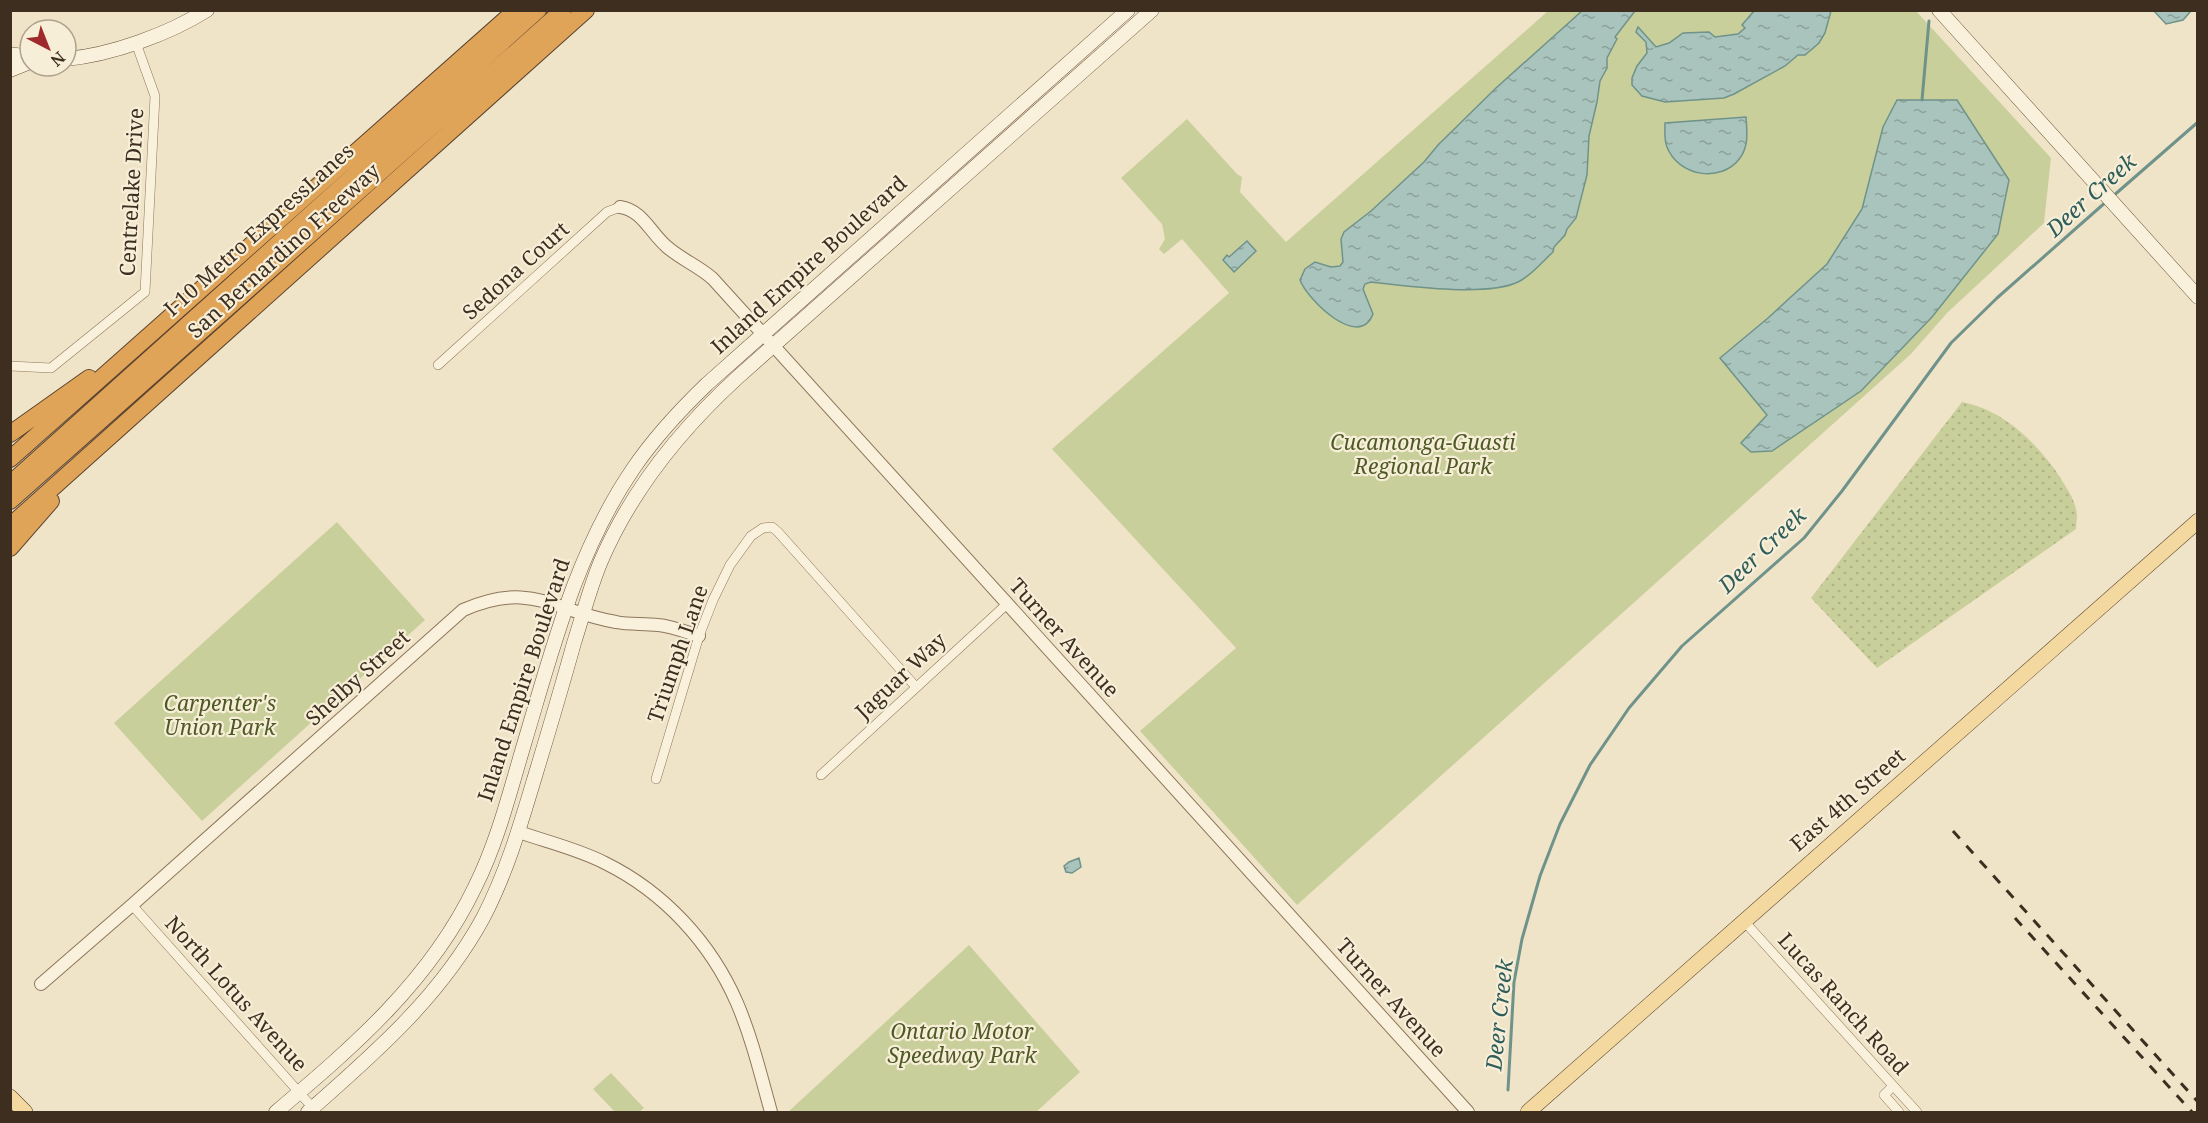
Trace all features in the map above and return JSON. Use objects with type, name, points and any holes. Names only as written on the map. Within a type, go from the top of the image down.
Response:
[{"type":"highway","name":"San Bernardino Freeway","points":[[10,459],[516,10]]},
{"type":"highway","name":"I-10 Metro ExpressLanes","points":[[10,484],[538,10]]},
{"type":"highway","name":"I-10 Metro ExpressLanes","points":[[10,501],[563,10]]},
{"type":"highway","name":"San Bernardino Freeway","points":[[10,526],[586,10]]},
{"type":"highway","points":[[10,434],[81,382],[126,356]]},
{"type":"highway","points":[[10,548],[92,453]]},
{"type":"main road","points":[[78,56],[136,43],[190,21],[207,10]]},
{"type":"main road","name":"Inland Empire Boulevard","points":[[276,1113],[376,1023],[417,980],[454,926],[475,887],[501,826],[565,607],[595,536],[633,469],[656,438],[691,399],[763,333],[1128,10]]},
{"type":"main road","name":"Inland Empire Boulevard","points":[[311,1110],[411,1018],[448,973],[483,918],[519,832],[601,561],[623,516],[669,447],[715,398],[1152,10]]},
{"type":"main road","points":[[1939,10],[2198,297]]},
{"type":"main road","name":"East 4th Street","points":[[1528,1113],[1743,920],[2198,521]]},
{"type":"main road","points":[[501,826],[519,832]]},
{"type":"main road","points":[[10,1097],[25,1113]]},
{"type":"street","name":"Centrelake Drive","points":[[10,366],[51,368],[145,292],[155,96],[136,43]]},
{"type":"street","name":"Turner Avenue","points":[[620,207],[630,208],[636,212],[667,247],[707,273],[1468,1113]]},
{"type":"street","name":"Sedona Court","points":[[438,365],[607,212],[620,207]]},
{"type":"street","name":"Triumph Lane","points":[[656,779],[699,636],[713,600],[730,565],[756,531],[772,527],[778,532],[916,687]]},
{"type":"street","name":"Shelby Street","points":[[41,984],[463,610],[499,597],[536,598],[616,622],[660,625],[699,636]]},
{"type":"street","name":"Jaguar Way","points":[[820,775],[1007,604]]},
{"type":"street","points":[[519,832],[604,862],[638,882],[684,922],[713,960],[736,1001],[748,1032],[771,1113]]},
{"type":"street","name":"North Lotus Avenue","points":[[132,905],[300,1092],[311,1110]]},
{"type":"street","name":"Lucas Ranch Road","points":[[1743,920],[1917,1112]]},
{"type":"street","points":[[1893,1086],[1884,1095],[1899,1113]]},
{"type":"green space","name":"Cucamonga-Guasti Regional Park","points":[[1548,11],[1916,11],[2051,158],[2044,223],[1947,313],[1911,354],[1297,905],[1140,731],[1236,648],[1052,449],[1229,293],[1182,239],[1164,254],[1159,249],[1165,239],[1162,224],[1121,178],[1187,119],[1242,177],[1240,192],[1286,242]]},
{"type":"green space","points":[[1962,402],[1992,412],[2005,420],[2041,452],[2060,477],[2073,500],[2077,515],[2076,529],[1877,668],[1811,598]]},
{"type":"green space","name":"Carpenter's Union Park","points":[[337,522],[425,620],[202,821],[114,723]]},
{"type":"green space","name":"Ontario Motor Speedway Park","points":[[969,945],[1080,1072],[1036,1112],[788,1112]]},
{"type":"green space","points":[[611,1073],[644,1108],[639,1112],[615,1112],[593,1089]]},
{"type":"water","points":[[1583,10],[1635,11],[1615,37],[1617,39],[1607,58],[1607,68],[1600,81],[1589,136],[1587,175],[1576,218],[1554,247],[1553,252],[1518,282],[1487,289],[1425,288],[1371,282],[1365,284],[1363,289],[1373,314],[1366,324],[1357,327],[1346,325],[1322,309],[1312,299],[1300,280],[1305,269],[1315,262],[1331,267],[1340,266],[1343,262],[1341,239],[1344,232],[1371,211],[1424,162],[1438,145],[1496,88]]},
{"type":"water","points":[[1754,11],[1831,11],[1825,33],[1819,43],[1805,55],[1798,55],[1785,66],[1724,98],[1665,102],[1642,96],[1632,85],[1637,66],[1647,53],[1646,42],[1636,32],[1638,27],[1656,47],[1669,43],[1683,33],[1709,32],[1715,37],[1738,34],[1745,28],[1742,25]]},
{"type":"water","points":[[2154,11],[2191,11],[2183,20],[2166,24]]},
{"type":"water","points":[[1897,100],[1957,100],[2009,180],[1998,234],[1932,317],[1861,391],[1772,451],[1751,452],[1741,443],[1767,415],[1720,358],[1827,264],[1862,209],[1883,127]]},
{"type":"water","points":[[1746,117],[1747,138],[1743,153],[1732,166],[1722,171],[1711,174],[1690,170],[1680,165],[1667,147],[1665,123]]},
{"type":"water","points":[[1247,241],[1256,251],[1234,272],[1223,260]]},
{"type":"water","points":[[1079,858],[1081,867],[1072,873],[1066,872],[1064,866]]},
{"type":"waterway","points":[[1922,100],[1929,21]]},
{"type":"waterway","name":"Deer Creek","points":[[2112,197],[2198,122]]},
{"type":"waterway","name":"Deer Creek","points":[[1508,1090],[1514,982],[1522,939],[1540,876],[1560,824],[1590,765],[1629,708],[1682,646],[1804,538],[1842,491],[1951,343],[1997,298],[2107,201]]},
{"type":"railway","points":[[1953,831],[2198,1102]]},
{"type":"railway","points":[[2015,918],[2192,1112]]}]
